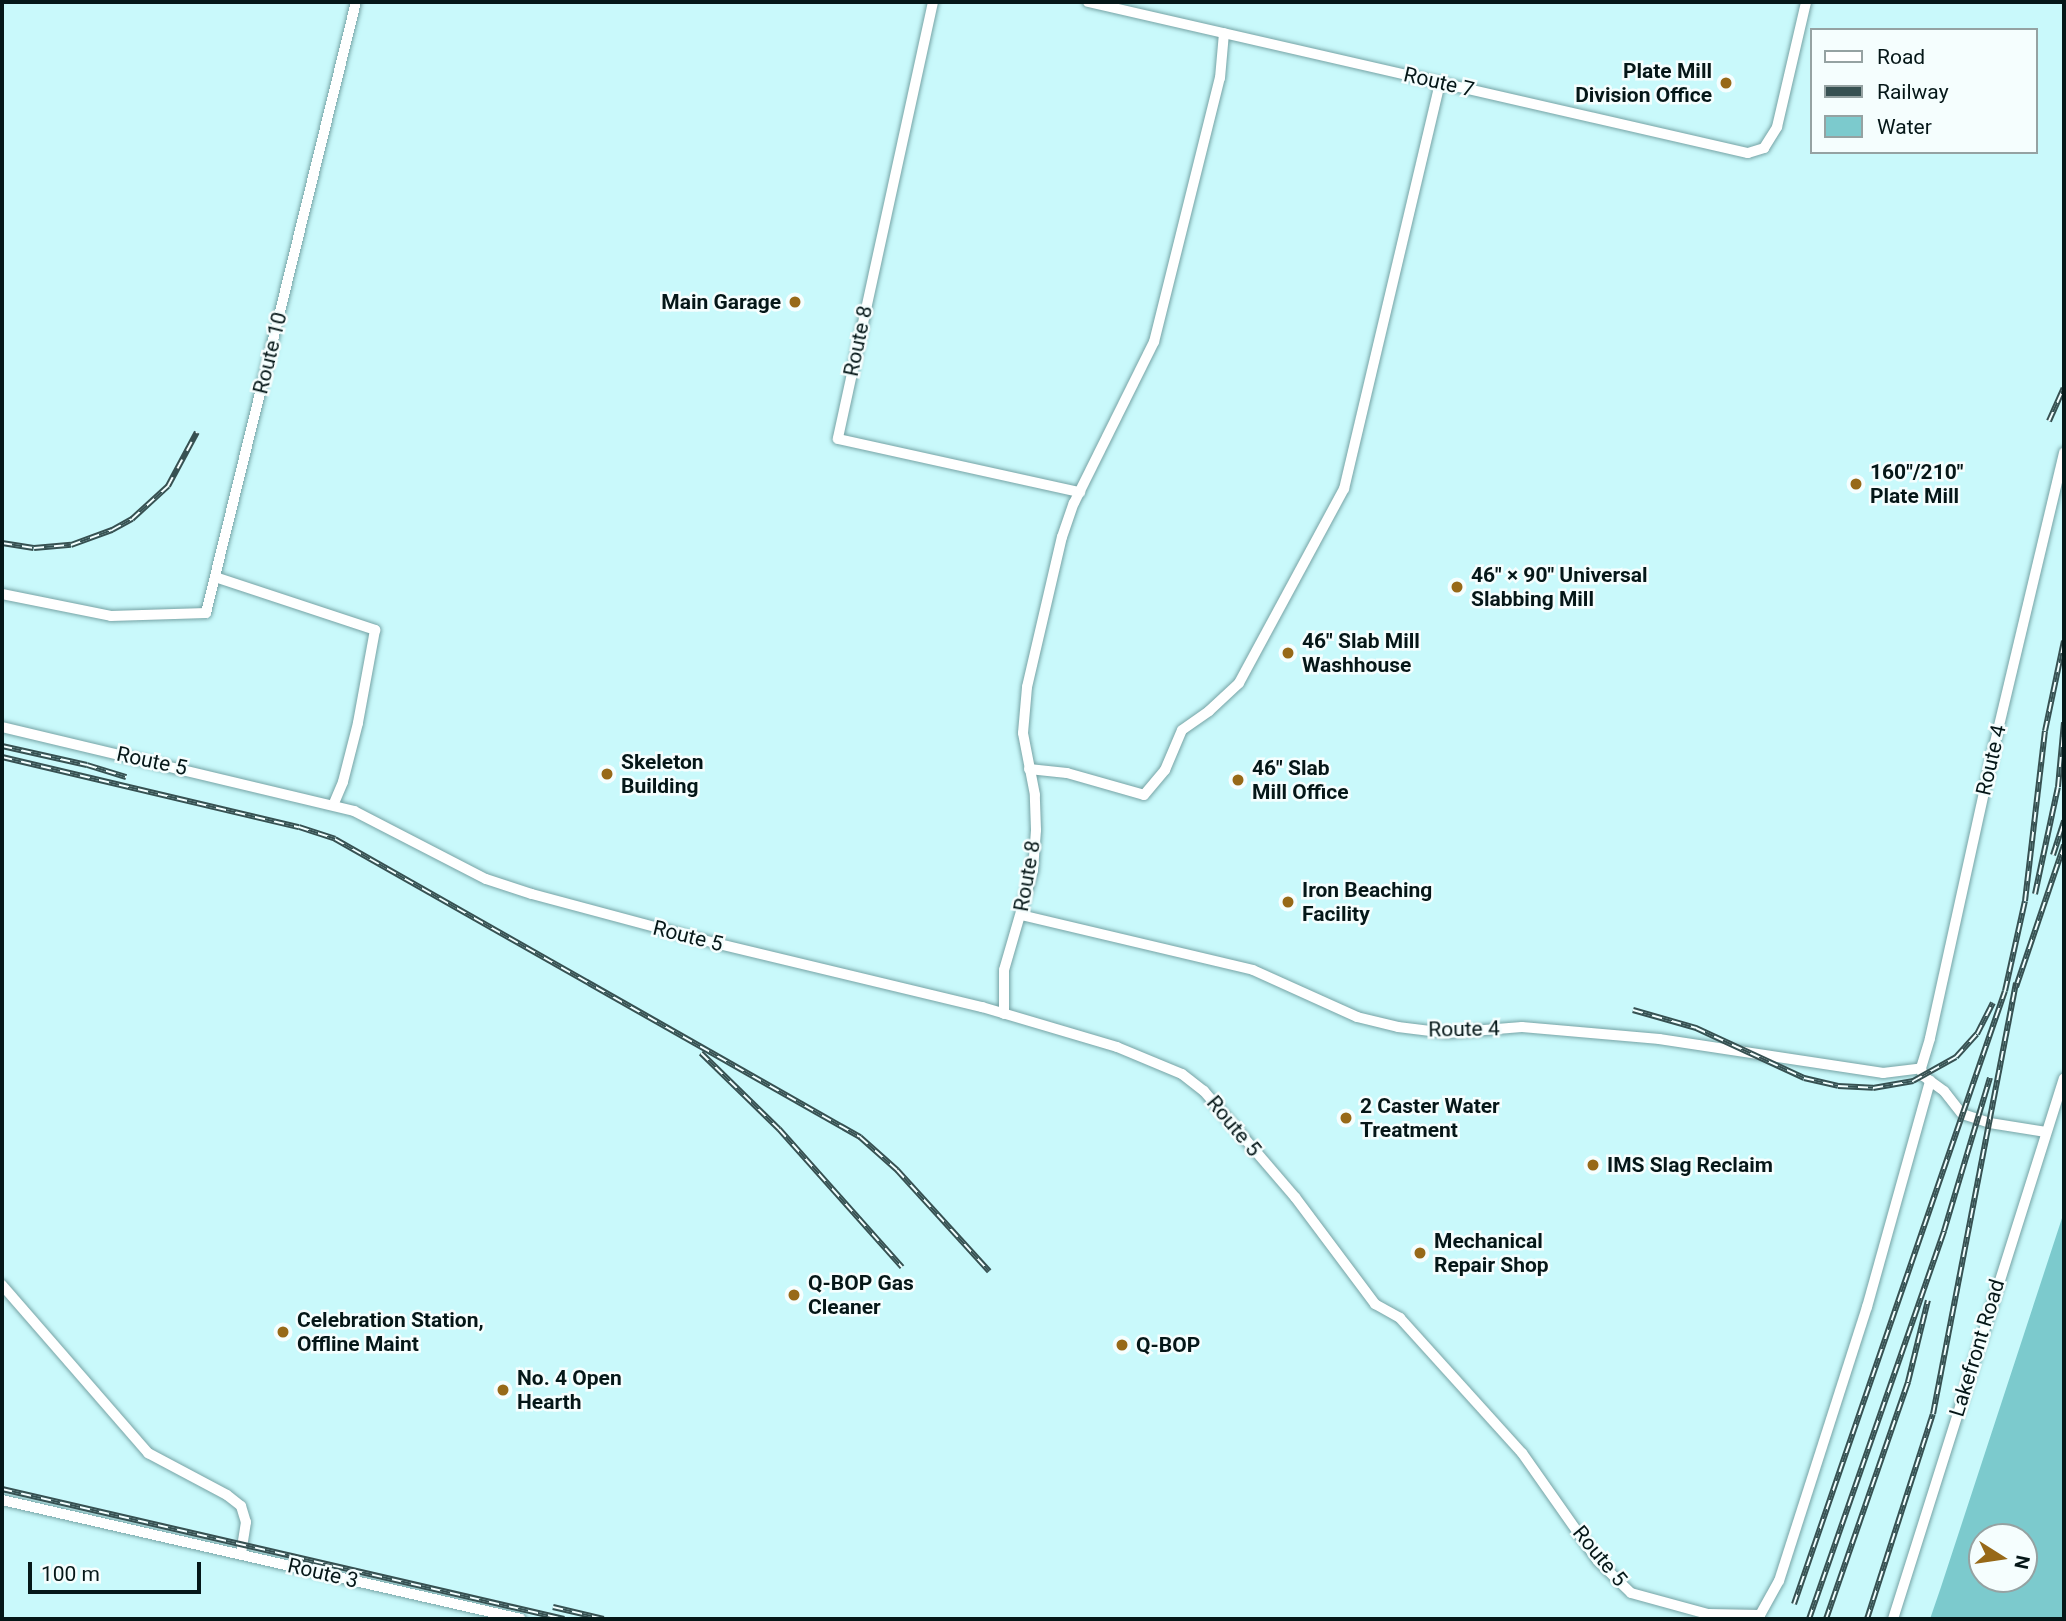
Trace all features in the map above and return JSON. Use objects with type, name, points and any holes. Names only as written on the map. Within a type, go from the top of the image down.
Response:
[{"type":"street","name":"Route 10","points":[[2,594],[111,616],[206,613],[356,2]]},
{"type":"street","name":"Route 8","points":[[933,2],[838,439],[1080,492]]},
{"type":"street","name":"Route 7","points":[[1088,2],[1748,153],[1764,148],[1777,127],[1806,2]]},
{"type":"street","name":"Route 8","points":[[1004,1014],[1004,970],[1032,870],[1035,830],[1035,795],[1023,733],[1027,687],[1062,537],[1080,492],[1154,342],[1220,78],[1224,33]]},
{"type":"street","points":[[1028,769],[1067,773],[1144,795],[1165,770],[1182,730],[1209,711],[1239,683],[1344,489],[1440,83]]},
{"type":"street","name":"Route 4","points":[[1021,915],[1253,970],[1357,1017],[1398,1027],[1447,1034],[1522,1027],[1659,1039],[1883,1073],[1921,1068],[2064,452]]},
{"type":"street","points":[[215,577],[375,629],[355,736],[343,782],[333,804]]},
{"type":"street","name":"Route 5","points":[[2,727],[333,804],[354,811],[486,879],[532,894],[1004,1014],[1152,1059],[1182,1074],[1204,1091],[1294,1197],[1376,1304],[1400,1318],[1522,1454],[1598,1562],[1631,1593],[1708,1614],[1760,1615],[1779,1581],[1863,1318],[1930,1081]]},
{"type":"street","points":[[1921,1068],[1923,1076],[1944,1091],[1962,1114],[1990,1123],[2046,1132]]},
{"type":"street","name":"Lakefront Road","points":[[1893,1619],[2064,1078]]},
{"type":"street","points":[[2,1285],[148,1453],[227,1495],[241,1506],[246,1522],[242,1554]]},
{"type":"street","name":"Route 3","points":[[2,1500],[521,1619]]},
{"type":"water","points":[[2064,1212],[2064,1619],[1930,1619]]},
{"type":"railway","points":[[2049,421],[2064,388]]},
{"type":"railway","points":[[2,543],[34,548],[71,545],[112,530],[132,519],[168,486],[197,432]]},
{"type":"railway","points":[[1794,1604],[2005,991],[2025,901],[2045,731],[2064,641]]},
{"type":"railway","points":[[2035,894],[2058,787],[2064,722]]},
{"type":"railway","points":[[2,746],[87,765],[126,777]]},
{"type":"railway","points":[[2,757],[299,827],[335,839],[860,1137],[897,1170],[989,1271]]},
{"type":"railway","points":[[2053,855],[2064,821]]},
{"type":"railway","points":[[2016,987],[2064,845]]},
{"type":"railway","points":[[1867,1619],[1933,1414],[2016,983]]},
{"type":"railway","points":[[1633,1010],[1696,1028],[1804,1078],[1838,1086],[1873,1088],[1913,1081],[1956,1057],[1977,1034],[1993,1003]]},
{"type":"railway","points":[[701,1053],[779,1129],[902,1267]]},
{"type":"railway","points":[[1809,1619],[1944,1231],[1990,1078]]},
{"type":"railway","points":[[1826,1619],[1908,1382],[1928,1300]]},
{"type":"railway","points":[[2,1489],[564,1619]]},
{"type":"railway","points":[[553,1607],[604,1619]]},
{"type":"place","name":"Plate Mill Division Office","points":[[1726,83]]},
{"type":"place","name":"Main Garage","points":[[795,302]]},
{"type":"place","name":"160\"/210\" Plate Mill","points":[[1856,484]]},
{"type":"place","name":"46\" × 90\" Universal Slabbing Mill","points":[[1457,587]]},
{"type":"place","name":"46\" Slab Mill Washhouse","points":[[1288,653]]},
{"type":"place","name":"Skeleton Building","points":[[607,774]]},
{"type":"place","name":"46\" Slab Mill Office","points":[[1238,780]]},
{"type":"place","name":"Iron Beaching Facility","points":[[1288,902]]},
{"type":"place","name":"2 Caster Water Treatment","points":[[1346,1118]]},
{"type":"place","name":"IMS Slag Reclaim","points":[[1593,1165]]},
{"type":"place","name":"Mechanical Repair Shop","points":[[1420,1253]]},
{"type":"place","name":"Q-BOP Gas Cleaner","points":[[794,1295]]},
{"type":"place","name":"Celebration Station, Offline Maint","points":[[283,1332]]},
{"type":"place","name":"Q-BOP","points":[[1122,1345]]},
{"type":"place","name":"No. 4 Open Hearth","points":[[503,1390]]}]
